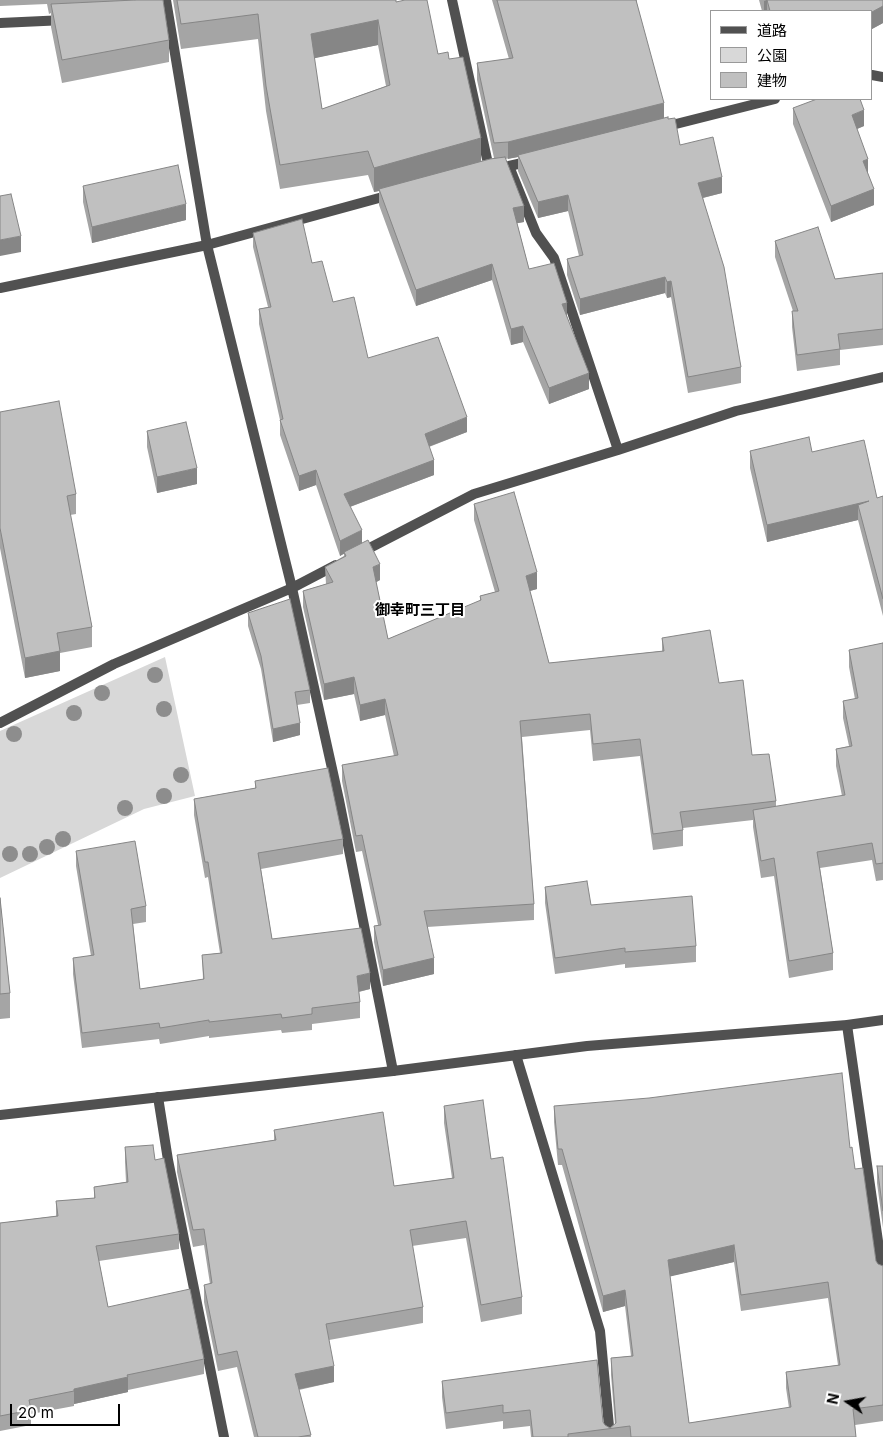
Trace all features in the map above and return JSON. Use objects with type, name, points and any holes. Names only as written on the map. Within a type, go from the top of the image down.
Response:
[{"type":"street","points":[[166,0],[163,14],[207,245],[292,588],[339,800],[393,1071]]},
{"type":"street","points":[[452,0],[485,169],[509,166],[538,159]]},
{"type":"street","points":[[0,23],[79,19]]},
{"type":"street","points":[[652,130],[771,100]]},
{"type":"street","points":[[509,166],[536,233],[554,258],[618,450]]},
{"type":"street","points":[[0,288],[207,245],[405,191]]},
{"type":"street","points":[[0,723],[114,664],[292,588],[474,494],[736,412],[830,388],[883,377]]},
{"type":"street","points":[[0,1115],[393,1071],[587,1046],[846,1025],[883,1020]]},
{"type":"street","points":[[846,1025],[883,1276]]},
{"type":"street","points":[[516,1055],[600,1331],[610,1437]]},
{"type":"street","points":[[158,1097],[168,1160],[224,1437]]},
{"type":"green space","points":[[165,657],[195,796],[144,809],[0,878],[0,731]]},
{"type":"building","points":[[163,0],[169,40],[62,60],[51,4]]},
{"type":"building","points":[[177,0],[396,0],[396,2],[427,0],[438,54],[448,52],[449,59],[463,57],[481,138],[374,168],[368,151],[280,165],[266,86],[258,14],[181,24]],"holes":[[[378,20],[390,85],[322,109],[311,34]]]},
{"type":"building","points":[[497,0],[636,0],[664,103],[508,142],[494,143],[477,63],[513,58]]},
{"type":"building","points":[[767,0],[883,0],[883,6],[873,11],[770,10]]},
{"type":"building","points":[[814,100],[860,100],[864,110],[852,115],[868,159],[863,161],[874,189],[831,206],[793,108]]},
{"type":"building","points":[[668,117],[668,119],[675,118],[680,145],[713,137],[722,177],[698,183],[724,267],[741,367],[688,377],[671,281],[667,282],[665,277],[580,299],[567,259],[583,255],[568,195],[538,202],[518,155]]},
{"type":"building","points":[[505,157],[524,206],[513,208],[529,269],[554,263],[567,303],[562,304],[589,373],[549,388],[523,326],[511,329],[492,264],[416,290],[379,189],[490,159]]},
{"type":"building","points":[[178,165],[186,204],[92,227],[83,186]]},
{"type":"building","points":[[11,194],[21,236],[0,240],[0,196]]},
{"type":"building","points":[[302,219],[312,263],[322,261],[333,302],[354,297],[368,358],[438,337],[467,417],[425,434],[434,460],[344,494],[362,530],[340,541],[316,470],[299,476],[280,420],[283,419],[259,309],[271,307],[253,233]]},
{"type":"building","points":[[818,227],[835,279],[883,273],[883,329],[838,334],[840,349],[797,355],[792,311],[798,311],[775,241]]},
{"type":"building","points":[[59,401],[76,494],[67,496],[92,627],[57,633],[60,651],[25,658],[0,528],[0,412]]},
{"type":"building","points":[[186,422],[197,468],[157,477],[147,431]]},
{"type":"building","points":[[809,437],[812,452],[864,440],[877,498],[883,496],[883,599],[858,505],[869,501],[767,525],[750,451]]},
{"type":"building","points":[[514,492],[537,572],[526,576],[549,663],[664,651],[662,638],[710,630],[719,683],[743,680],[752,755],[769,754],[776,801],[680,812],[683,830],[653,834],[640,739],[593,744],[590,714],[520,721],[534,904],[424,911],[434,958],[383,970],[374,926],[381,925],[362,835],[356,836],[342,765],[398,755],[385,699],[360,705],[354,677],[324,684],[303,591],[333,582],[325,567],[346,556],[344,552],[368,540],[380,564],[373,567],[388,639],[481,600],[480,596],[499,591],[474,504]]},
{"type":"building","points":[[290,599],[310,690],[295,692],[300,723],[273,729],[261,656],[248,613]]},
{"type":"building","points":[[883,643],[883,863],[876,864],[872,843],[817,852],[833,953],[789,961],[774,858],[761,861],[753,810],[845,795],[836,749],[852,746],[843,701],[858,698],[849,650]]},
{"type":"building","points":[[328,768],[343,839],[258,853],[272,939],[361,928],[370,973],[357,976],[360,1002],[312,1008],[312,1014],[282,1018],[281,1014],[209,1022],[209,1020],[160,1028],[159,1023],[82,1033],[73,958],[94,955],[76,851],[135,841],[146,906],[131,909],[140,989],[204,979],[202,955],[222,953],[208,862],[205,862],[194,799],[256,788],[255,781]]},
{"type":"building","points":[[587,881],[591,905],[692,896],[696,946],[625,952],[625,948],[555,958],[545,887]]},
{"type":"building","points":[[0,898],[10,993],[0,994]]},
{"type":"building","points":[[842,1073],[850,1148],[852,1147],[855,1169],[863,1168],[876,1261],[883,1266],[883,1405],[853,1409],[856,1437],[631,1437],[630,1426],[568,1434],[568,1437],[533,1437],[530,1410],[503,1413],[503,1405],[446,1413],[442,1381],[597,1360],[603,1422],[610,1428],[616,1423],[611,1358],[633,1356],[625,1290],[603,1296],[562,1149],[558,1149],[554,1106],[649,1098]],"holes":[[[734,1245],[741,1295],[828,1282],[840,1365],[786,1372],[791,1407],[689,1423],[668,1260]]]},
{"type":"building","points":[[483,1100],[491,1159],[503,1157],[522,1297],[481,1305],[466,1221],[410,1230],[423,1307],[326,1324],[334,1366],[295,1374],[311,1435],[298,1437],[258,1437],[237,1351],[218,1355],[204,1285],[212,1283],[204,1229],[193,1230],[177,1155],[276,1140],[274,1130],[383,1112],[394,1186],[454,1178],[444,1106]]},
{"type":"building","points":[[153,1145],[155,1160],[164,1158],[179,1234],[96,1246],[108,1307],[190,1289],[204,1359],[127,1375],[128,1377],[74,1389],[74,1391],[29,1400],[31,1410],[0,1416],[0,1223],[58,1216],[56,1201],[95,1198],[94,1187],[128,1182],[125,1147]]},
{"type":"building","points":[[877,1166],[883,1166],[883,1211]]},
{"type":"district","name":"御幸町三丁目","points":[[420,610]]}]
